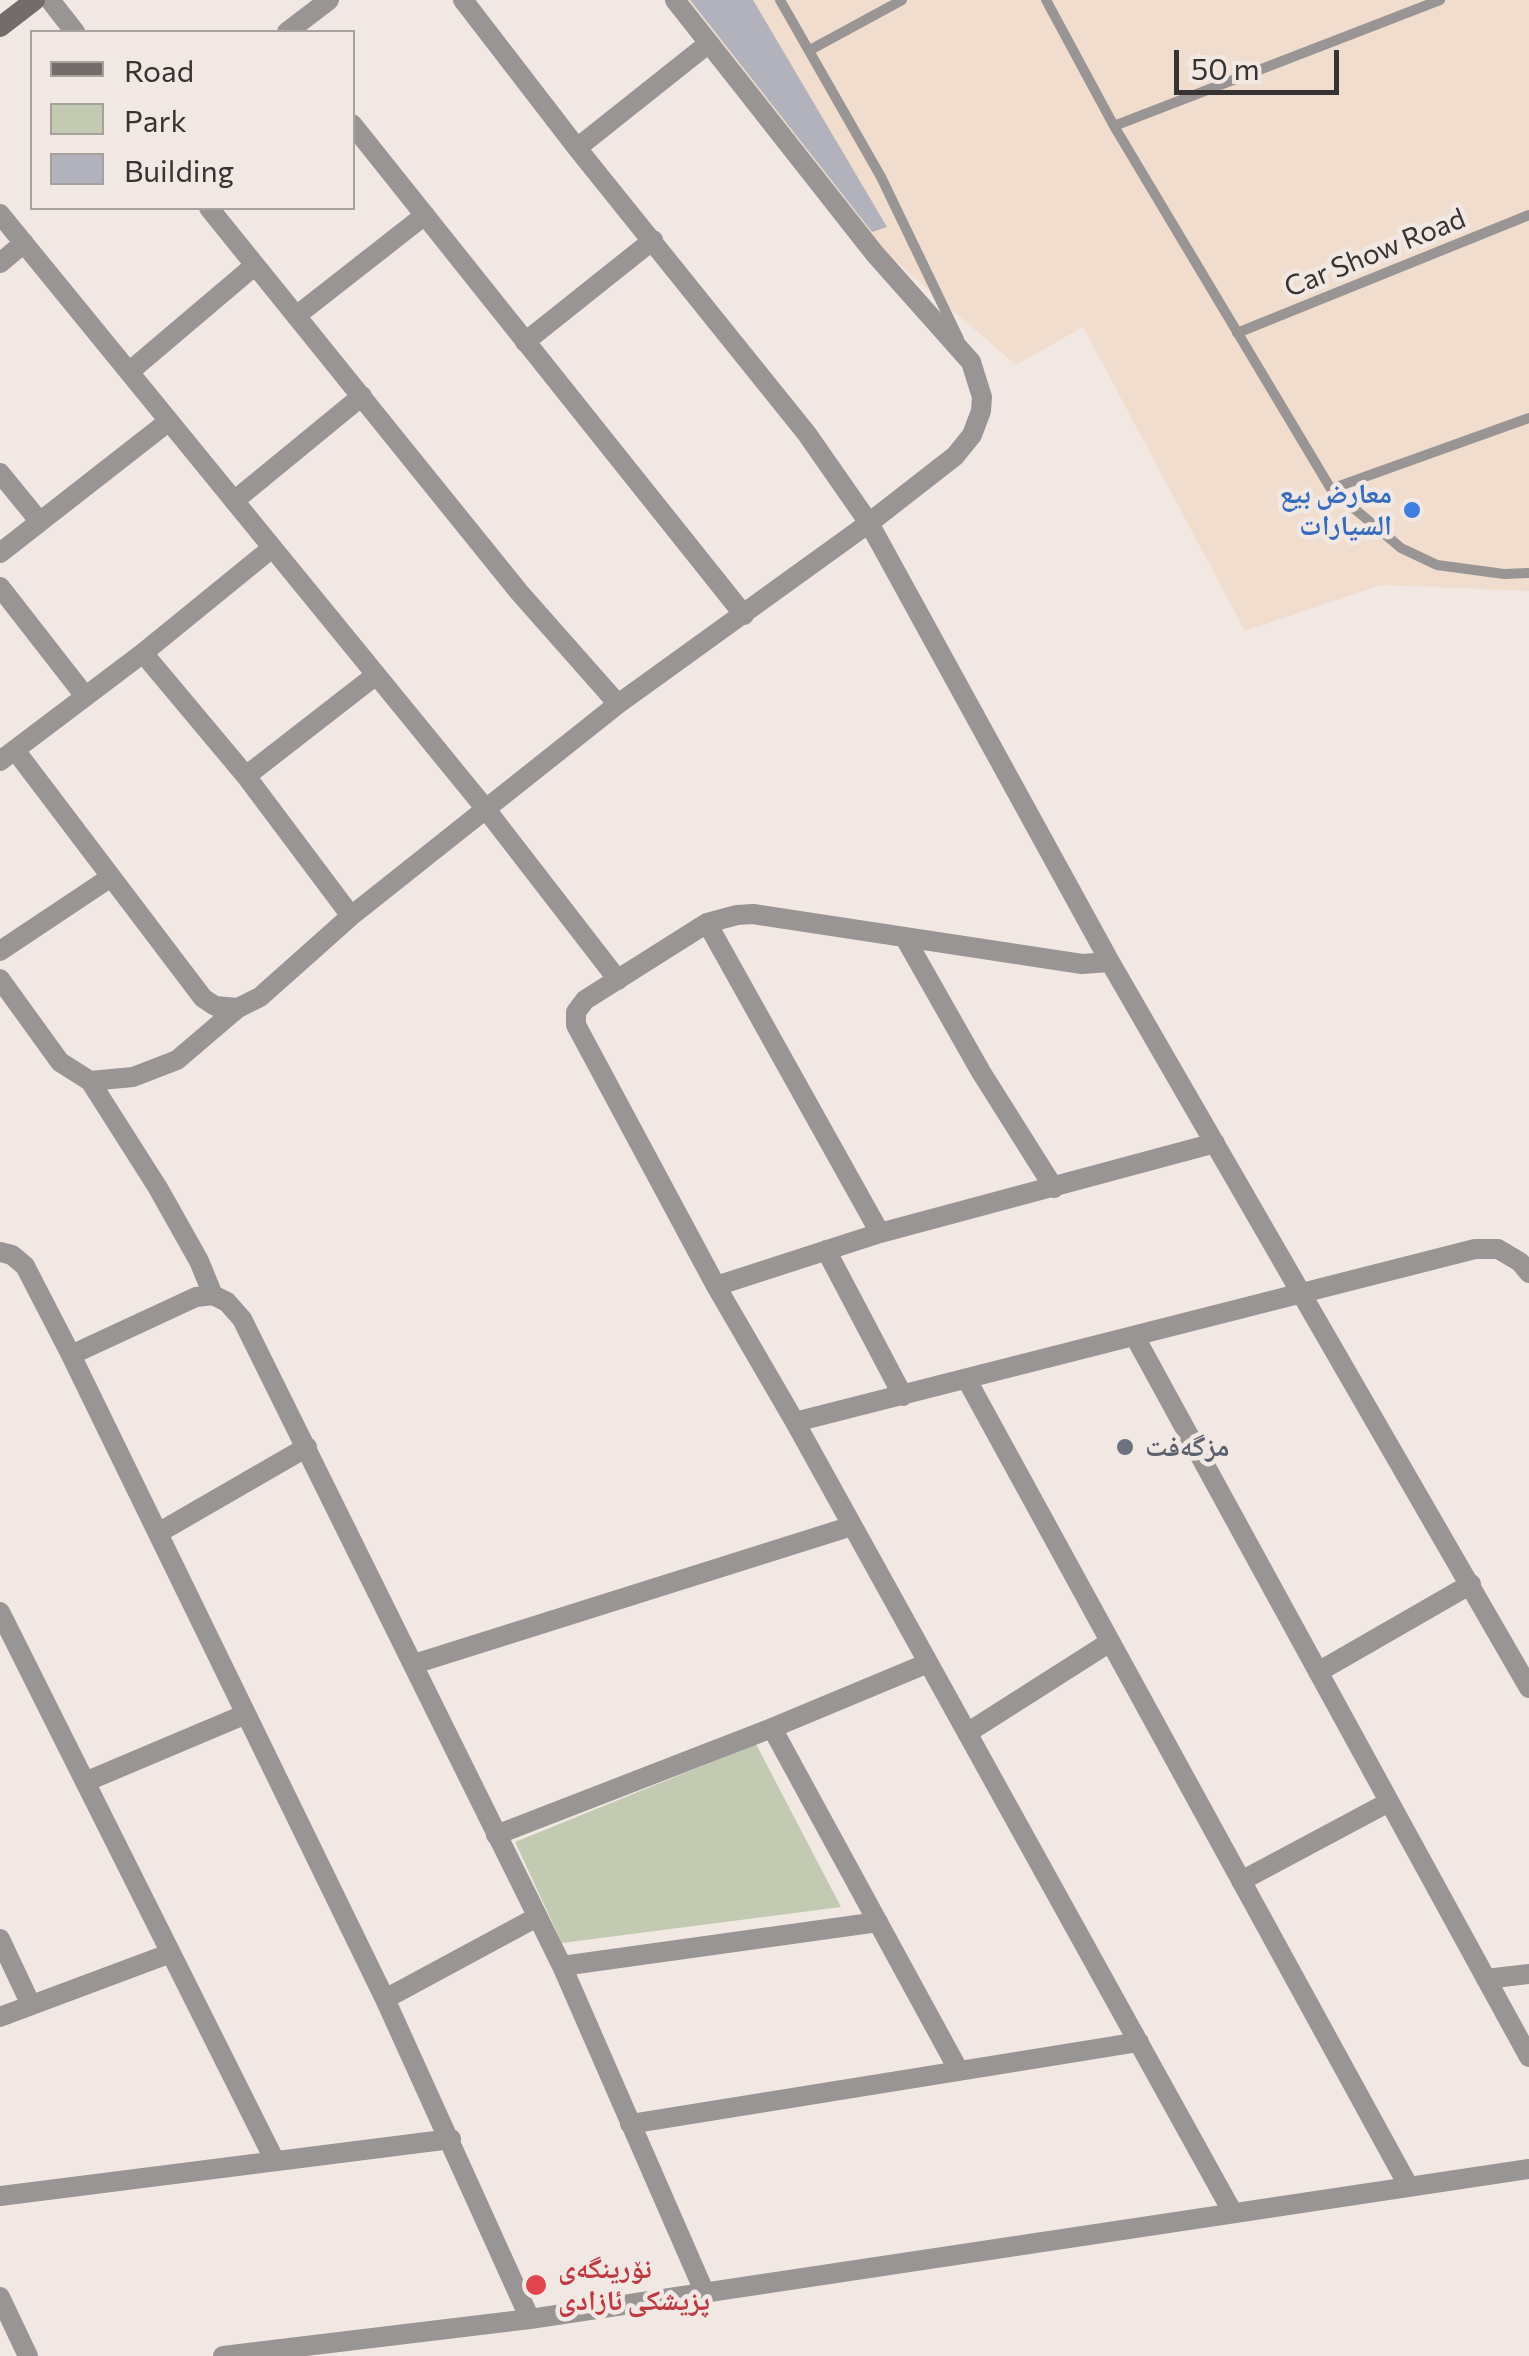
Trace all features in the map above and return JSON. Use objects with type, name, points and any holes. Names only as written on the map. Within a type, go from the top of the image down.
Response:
[{"type":"main road","points":[[0,27],[35,0]]},
{"type":"street","points":[[50,0],[73,30]]},
{"type":"street","points":[[290,30],[328,0]]},
{"type":"street","points":[[463,0],[808,434],[869,522],[1110,962],[1300,1295],[1342,1359],[1527,1679]]},
{"type":"street","points":[[90,1081],[133,1077],[178,1060],[238,1008],[260,997],[351,916],[485,808],[618,704],[869,522],[955,456],[972,436],[982,412],[982,397],[970,362],[875,254],[675,0]]},
{"type":"street","points":[[577,148],[709,44]]},
{"type":"street","points":[[355,128],[744,615]]},
{"type":"street","points":[[212,210],[519,592],[618,704]]},
{"type":"street","points":[[0,214],[485,808],[618,980]]},
{"type":"street","points":[[296,316],[425,215]]},
{"type":"street","points":[[526,342],[653,240]]},
{"type":"street","points":[[0,263],[24,243]]},
{"type":"street","points":[[129,372],[254,266]]},
{"type":"street","points":[[234,501],[362,396]]},
{"type":"street","points":[[0,552],[169,421]]},
{"type":"street","points":[[0,473],[40,522]]},
{"type":"street","points":[[238,1008],[216,1006],[204,998],[111,876],[7,756],[272,548]]},
{"type":"street","points":[[0,587],[85,696]]},
{"type":"street","points":[[143,653],[246,776],[351,916]]},
{"type":"street","points":[[246,776],[376,675]]},
{"type":"street","points":[[0,950],[111,876]]},
{"type":"street","points":[[1110,962],[1082,964],[753,914],[723,916],[585,1000],[576,1012],[576,1026],[716,1286],[1233,2213]]},
{"type":"street","points":[[707,924],[880,1233]]},
{"type":"street","points":[[905,938],[980,1072],[1054,1188]]},
{"type":"street","points":[[3,991],[60,1062],[90,1081],[158,1188],[214,1294],[242,1319],[562,1966],[704,2291]]},
{"type":"street","points":[[716,1286],[880,1233],[1216,1144]]},
{"type":"street","points":[[795,1422],[1476,1249],[1498,1249],[1520,1262],[1529,1273]]},
{"type":"street","points":[[826,1250],[903,1396]]},
{"type":"street","points":[[0,1252],[26,1266],[71,1355],[385,1999],[530,2319]]},
{"type":"street","points":[[71,1355],[196,1296],[214,1294]]},
{"type":"street","points":[[1135,1337],[1529,2058]]},
{"type":"street","points":[[967,1380],[1408,2187]]},
{"type":"street","points":[[158,1532],[307,1447]]},
{"type":"street","points":[[414,1664],[852,1526]]},
{"type":"street","points":[[1318,1672],[1471,1584]]},
{"type":"street","points":[[0,1612],[275,2161]]},
{"type":"street","points":[[967,1733],[1110,1642]]},
{"type":"street","points":[[496,1835],[928,1663]]},
{"type":"street","points":[[85,1782],[246,1714]]},
{"type":"street","points":[[772,1728],[959,2071]]},
{"type":"street","points":[[1241,1881],[1389,1802]]},
{"type":"street","points":[[385,1999],[537,1918]]},
{"type":"street","points":[[562,1966],[878,1922]]},
{"type":"street","points":[[0,1938],[30,2005]]},
{"type":"street","points":[[0,2016],[170,1953]]},
{"type":"street","points":[[1486,1979],[1529,1974]]},
{"type":"street","points":[[630,2124],[1139,2042]]},
{"type":"street","points":[[0,2196],[451,2139]]},
{"type":"street","points":[[223,2356],[530,2319],[1529,2169]]},
{"type":"street","points":[[0,2298],[28,2356]]},
{"type":"lane","points":[[780,0],[881,177],[970,362]]},
{"type":"lane","points":[[810,50],[902,0]]},
{"type":"lane","points":[[1046,0],[1114,126],[1332,489],[1401,548],[1437,565],[1504,574],[1529,573]]},
{"type":"lane","points":[[1114,126],[1440,0]]},
{"type":"lane","name":"Car Show Road","points":[[1237,334],[1529,214]]},
{"type":"lane","points":[[1332,489],[1529,418]]},
{"type":"shaded area","points":[[683,0],[1529,0],[1529,591],[1381,585],[1245,631],[1083,327],[1016,365],[873,242]]},
{"type":"green space","points":[[756,1744],[841,1907],[562,1943],[515,1842]]},
{"type":"building","points":[[690,0],[753,0],[887,227],[872,232]]},
{"type":"place","name":"معارض بيع السيارات","points":[[1412,510]]},
{"type":"place","name":"مزگەفت","points":[[1125,1447]]},
{"type":"place","name":"نۆرینگەی پزیشکی ئازادی","points":[[536,2285]]}]
